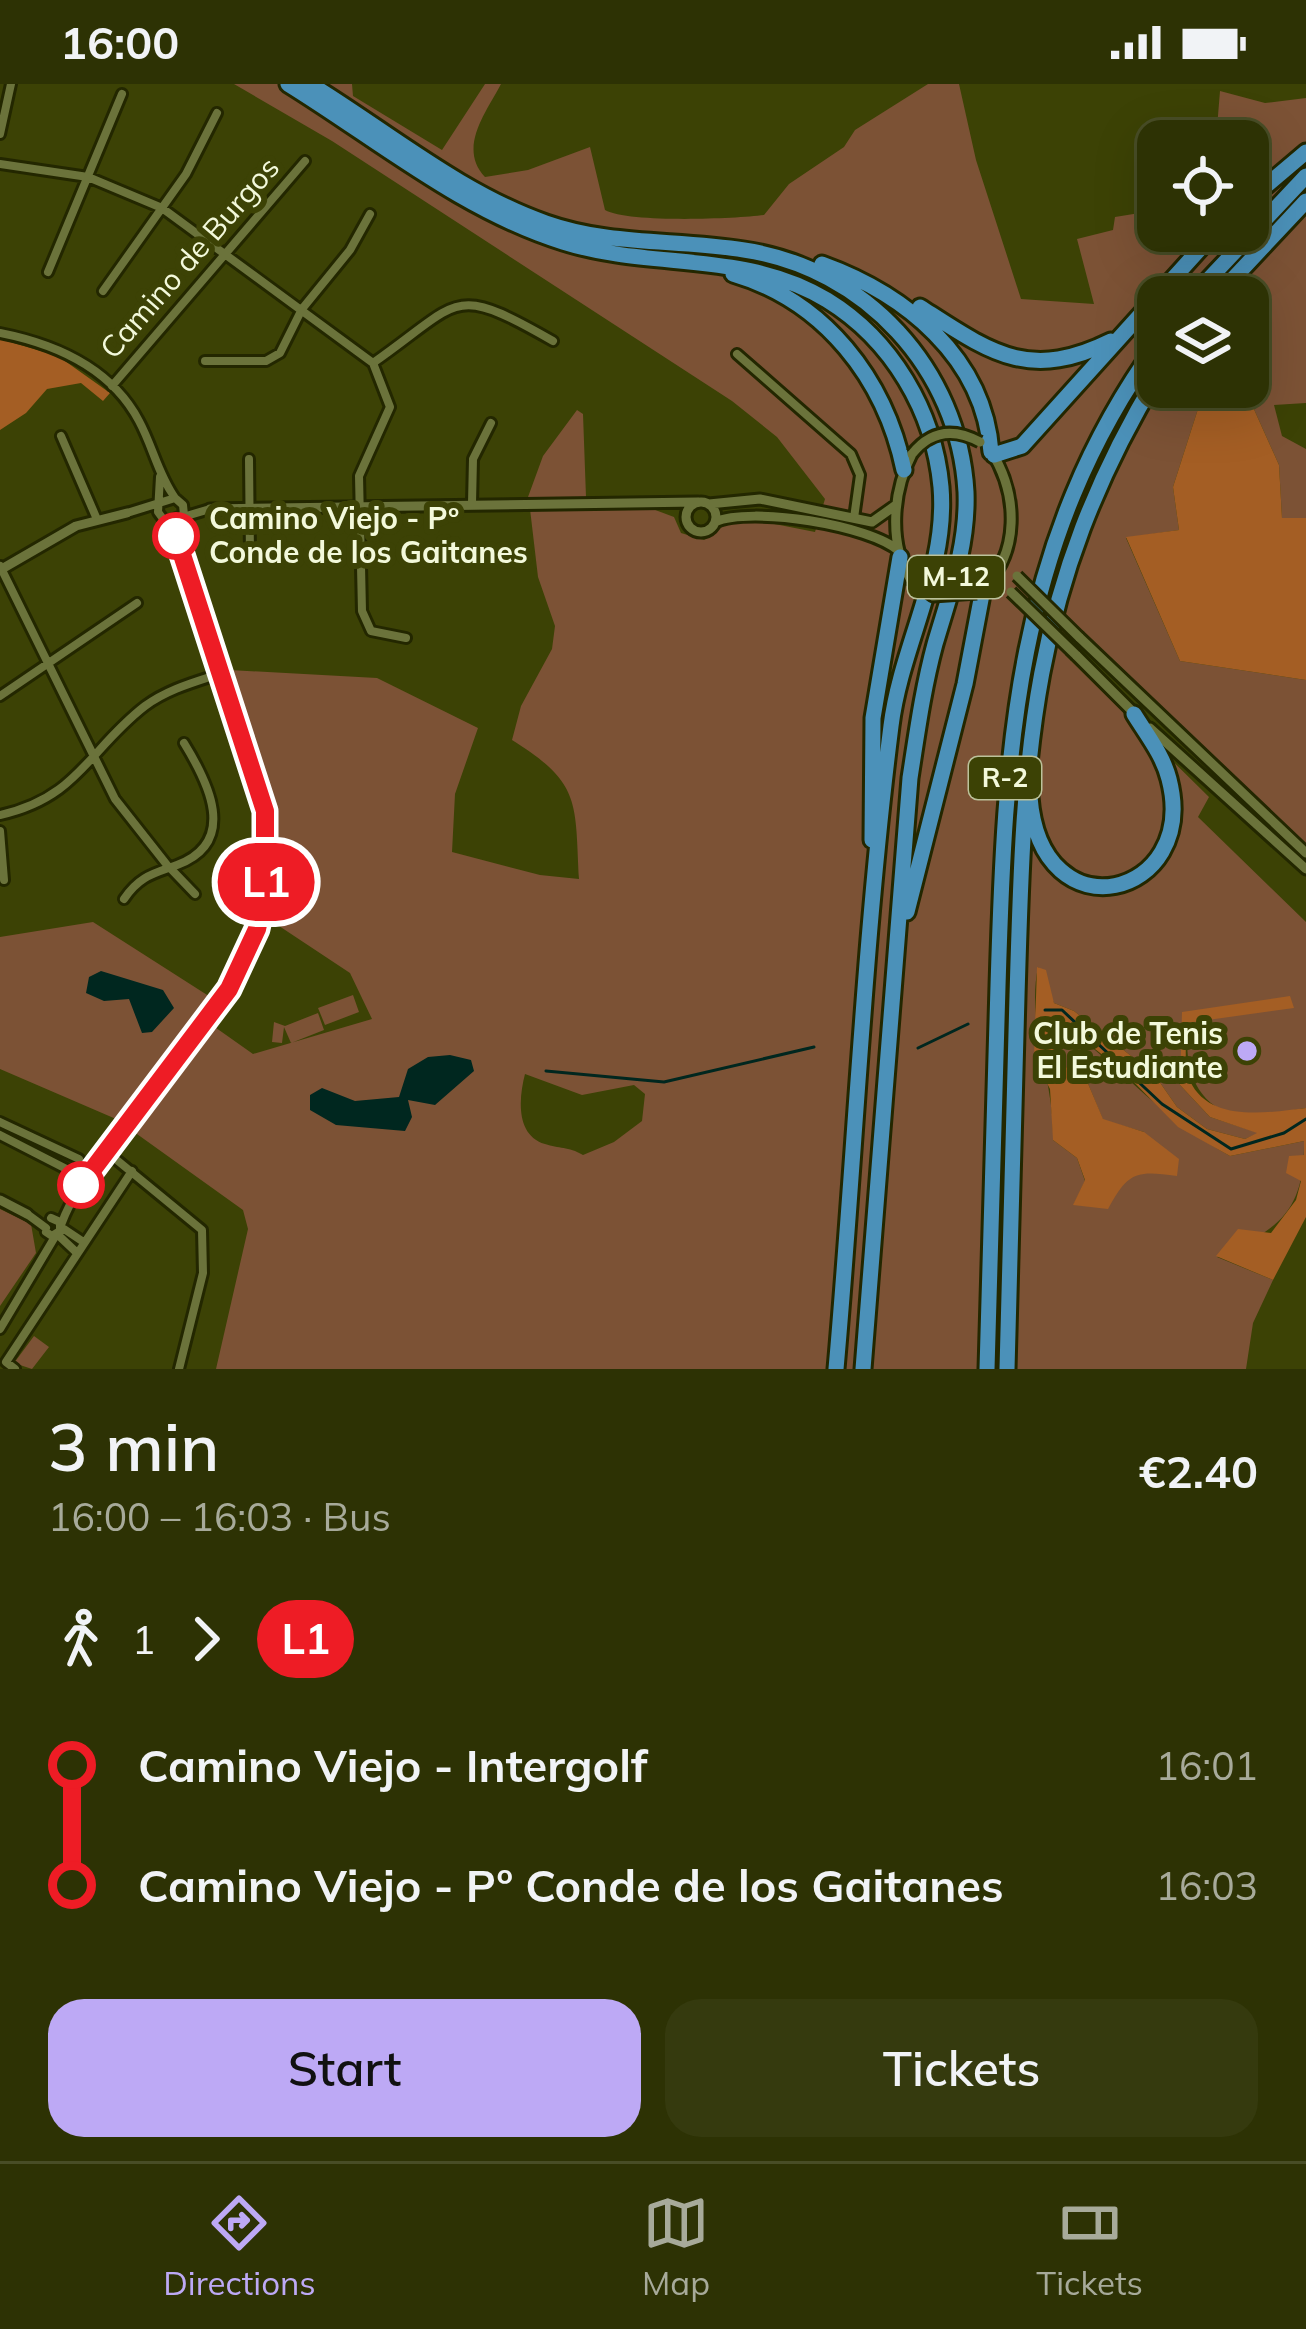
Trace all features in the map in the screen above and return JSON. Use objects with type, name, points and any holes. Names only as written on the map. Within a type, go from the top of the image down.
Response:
[{"type":"highway","name":"M-12","points":[[288,84],[510,222],[595,250],[778,277],[848,315],[896,365],[934,446],[940,535],[896,691],[836,1369]]},
{"type":"highway","name":"M-12","points":[[310,84],[489,198],[541,221],[608,239],[765,254],[834,280],[899,330],[944,400],[960,449],[964,535],[919,716],[863,1369]]},
{"type":"highway","points":[[1269,183],[1306,152]]},
{"type":"highway","points":[[1212,276],[1306,176]]},
{"type":"highway","points":[[1236,276],[1306,201]]},
{"type":"highway","points":[[765,254],[777,252],[844,272],[905,297],[979,346],[1016,359],[1074,357],[1119,336]]},
{"type":"highway","points":[[844,272],[909,308],[942,339],[968,381],[988,450],[1022,446],[1197,252]]},
{"type":"highway","points":[[690,261],[770,288],[835,335],[886,406],[908,462]]},
{"type":"highway","name":"R-2","points":[[987,1369],[1003,810],[1018,683],[1052,549],[1112,416],[1137,377]]},
{"type":"highway","name":"R-2","points":[[1007,1369],[1023,795],[1050,619],[1094,497],[1141,408]]},
{"type":"highway","points":[[875,891],[873,718],[899,554]]},
{"type":"highway","points":[[895,992],[907,914],[965,684],[981,590]]},
{"type":"highway","points":[[1050,619],[1033,742],[1031,810],[1048,858],[1081,885],[1101,889],[1130,883],[1152,866],[1167,838],[1170,781],[1134,714]]},
{"type":"street","points":[[0,134],[10,84]]},
{"type":"street","points":[[48,272],[122,94]]},
{"type":"street","points":[[103,291],[162,208],[217,113]]},
{"type":"street","name":"Camino de Burgos","points":[[112,386],[305,161]]},
{"type":"street","points":[[0,164],[88,177],[162,208],[374,363],[390,407],[364,460],[358,506],[364,622],[380,635],[406,638]]},
{"type":"street","points":[[205,361],[266,361],[280,353],[302,309],[350,250],[370,214]]},
{"type":"street","points":[[374,363],[443,309],[468,302],[490,304],[553,340]]},
{"type":"street","points":[[0,333],[62,351],[112,386],[140,422],[160,477],[183,505],[210,509],[760,499],[872,522],[896,505]]},
{"type":"street","points":[[737,353],[851,454],[860,476],[853,520]]},
{"type":"street","points":[[472,503],[473,459],[490,424]]},
{"type":"street","points":[[899,554],[896,505],[908,462],[938,434],[967,434],[988,450],[1010,497],[1010,534],[1002,561],[981,590]]},
{"type":"street","points":[[62,436],[96,518]]},
{"type":"street","points":[[249,459],[250,557]]},
{"type":"street","points":[[160,477],[164,521],[181,545]]},
{"type":"street","points":[[175,498],[96,518],[0,568],[94,761],[130,821],[195,894]]},
{"type":"street","points":[[654,501],[697,531],[732,515],[778,517],[884,538],[899,554],[911,580],[933,596],[1011,592],[1134,714],[1306,868]]},
{"type":"street","points":[[686,520],[688,508],[704,503]]},
{"type":"street","points":[[704,503],[715,522]]},
{"type":"street","points":[[0,1329],[53,1227],[229,989],[257,929],[269,854],[265,811],[181,545],[183,505]]},
{"type":"street","points":[[127,512],[164,521],[210,509]]},
{"type":"street","points":[[1002,561],[1306,854]]},
{"type":"street","points":[[0,696],[136,603]]},
{"type":"street","points":[[0,815],[51,798],[94,761],[142,709],[222,674]]},
{"type":"street","points":[[124,899],[140,879],[202,849],[213,823],[210,787],[184,743]]},
{"type":"street","points":[[0,831],[4,880]]},
{"type":"street","points":[[0,1122],[79,1159]]},
{"type":"street","points":[[0,1135],[85,1178]]},
{"type":"street","points":[[118,1161],[202,1230],[203,1273],[179,1369]]},
{"type":"street","points":[[15,1369],[6,1362],[82,1240],[132,1171]]},
{"type":"street","points":[[0,1200],[82,1240]]},
{"type":"street","points":[[53,1227],[75,1251]]},
{"type":"shaded area","points":[[234,84],[352,84],[353,96],[442,150],[485,84],[501,84],[474,143],[477,166],[485,177],[528,170],[590,147],[605,210],[682,219],[764,215],[789,184],[844,147],[855,130],[928,84],[959,84],[976,160],[1021,299],[1094,304],[1077,239],[1113,230],[1115,217],[1137,213],[1137,252],[1269,252],[1269,120],[1218,120],[1220,91],[1265,103],[1306,98],[1306,403],[1274,405],[1282,436],[1306,449],[1306,518],[1282,518],[1279,465],[1253,408],[1269,408],[1269,276],[1137,276],[1137,408],[1198,408],[1173,487],[1179,530],[1126,538],[1180,661],[1306,680],[1306,844],[1082,632],[1065,655],[1209,797],[1198,817],[1306,922],[1306,1108],[1247,1117],[1208,1100],[1198,1088],[1188,1058],[1193,1012],[1183,1012],[1180,1085],[1210,1117],[1259,1133],[1245,1139],[1207,1129],[1177,1107],[1154,1074],[1074,1011],[1054,1003],[1038,967],[1035,989],[1053,1140],[1077,1158],[1085,1181],[1074,1204],[1145,1171],[1144,1132],[1103,1120],[1084,1074],[1069,1072],[1061,1057],[1061,1035],[1067,1027],[1165,1111],[1230,1156],[1304,1141],[1299,1186],[1283,1216],[1256,1238],[1217,1257],[1273,1280],[1253,1323],[1246,1369],[216,1369],[248,1229],[243,1210],[116,1119],[0,1069],[0,937],[93,922],[215,1000],[202,1018],[253,1054],[372,1019],[350,973],[270,920],[277,857],[272,797],[229,670],[377,678],[478,728],[455,794],[452,852],[540,875],[579,879],[570,796],[551,769],[512,740],[521,706],[552,649],[555,626],[538,577],[530,509],[650,508],[674,517],[681,533],[704,540],[725,525],[755,520],[815,532],[825,499],[777,437],[732,401],[332,141]],"holes":[[[525,1074],[582,1095],[634,1085],[645,1094],[642,1121],[614,1142],[583,1155],[535,1139],[524,1124]]]},
{"type":"shaded area","points":[[0,339],[58,356],[110,393],[103,401],[81,383],[47,389],[26,413],[0,430]]},
{"type":"shaded area","points":[[1198,408],[1253,408],[1279,465],[1282,518],[1306,518],[1306,680],[1180,661],[1126,537],[1179,530],[1173,487]]},
{"type":"shaded area","points":[[577,410],[583,414],[586,497],[528,497],[543,456]]},
{"type":"shaded area","points":[[1037,967],[1046,970],[1054,1003],[1074,1011],[1154,1074],[1177,1107],[1207,1129],[1245,1139],[1257,1133],[1210,1117],[1180,1085],[1182,1012],[1290,996],[1294,1008],[1186,1023],[1188,1075],[1199,1095],[1242,1112],[1306,1108],[1306,1217],[1273,1280],[1216,1256],[1238,1229],[1271,1233],[1296,1200],[1301,1181],[1286,1173],[1289,1156],[1304,1155],[1304,1141],[1230,1156],[1178,1127],[1123,1071],[1067,1027],[1061,1035],[1061,1056],[1069,1072],[1084,1074],[1103,1119],[1144,1132],[1179,1159],[1177,1176],[1135,1176],[1121,1187],[1108,1209],[1073,1205],[1085,1180],[1077,1158],[1053,1140],[1050,1089],[1034,1058]]},
{"type":"shaded area","points":[[353,995],[359,1012],[325,1025],[318,1008]]},
{"type":"shaded area","points":[[318,1013],[324,1030],[291,1043],[284,1027],[282,1043],[272,1042],[274,1022],[285,1026]]},
{"type":"shaded area","points":[[0,1209],[31,1224],[36,1253],[0,1306]]},
{"type":"shaded area","points":[[34,1336],[49,1347],[32,1369],[14,1363]]},
{"type":"water","points":[[101,971],[163,990],[174,1008],[152,1032],[142,1033],[129,999],[104,1001],[86,993],[89,977]]},
{"type":"water","points":[[428,1057],[471,1060],[474,1071],[435,1105],[408,1100],[412,1117],[405,1131],[336,1125],[310,1110],[310,1095],[322,1088],[355,1101],[399,1097],[408,1069]]},
{"type":"waterway","points":[[1045,1010],[1062,1010],[1162,1104],[1231,1149],[1284,1133],[1306,1119]]},
{"type":"waterway","points":[[918,1048],[968,1024]]},
{"type":"waterway","points":[[546,1071],[664,1082],[814,1047]]},
{"type":"bus line","name":"L1","points":[[81,1185],[229,989],[257,929],[265,892],[269,854],[265,811],[176,536]]},
{"type":"place","name":"Camino Viejo - Pº Conde de los Gaitanes","points":[[176,536]]},
{"type":"place","name":"Club de Tenis El Estudiante","points":[[1247,1051]]}]
